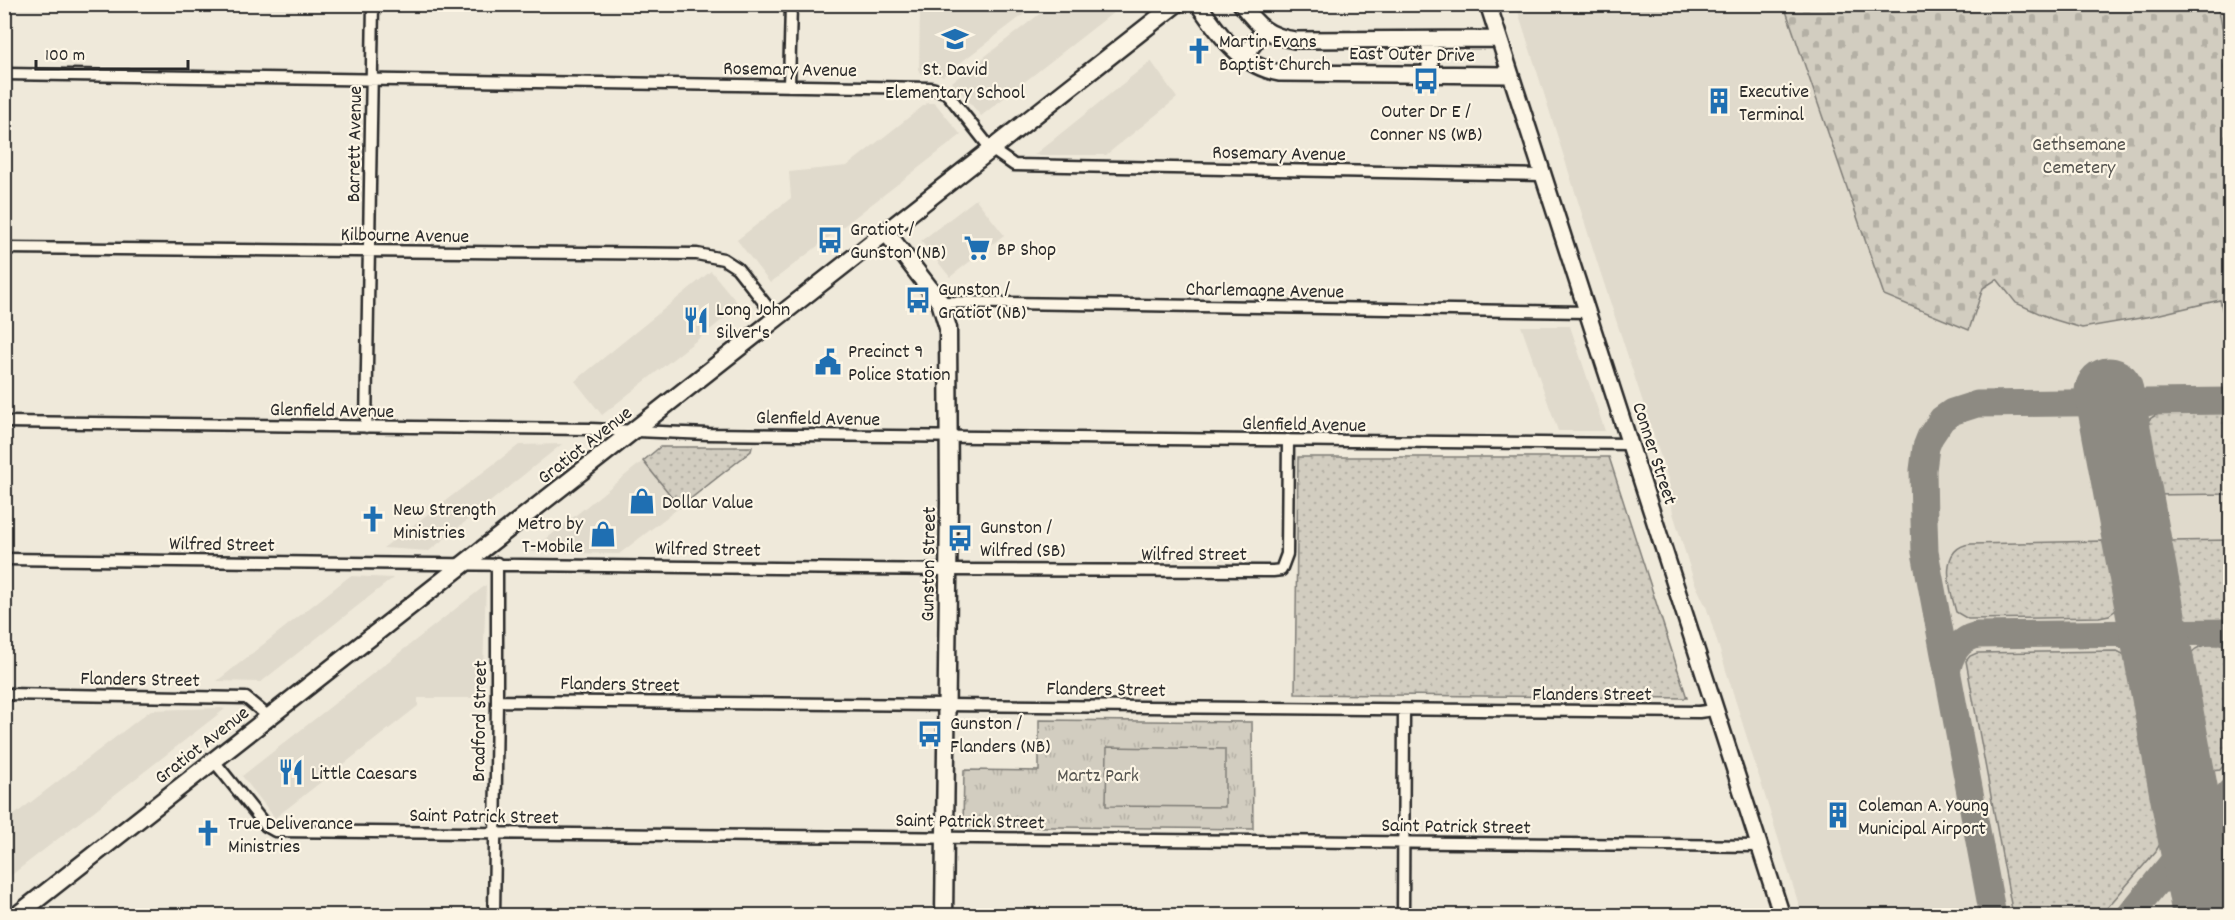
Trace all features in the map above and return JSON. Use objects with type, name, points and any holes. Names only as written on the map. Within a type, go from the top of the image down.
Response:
[{"type":"main road","name":"Gratiot Avenue","points":[[16,915],[1176,4]]},
{"type":"main road","name":"East Outer Drive","points":[[1198,4],[1243,58],[1259,67],[1280,72],[1511,75]]},
{"type":"main road","name":"East Outer Drive","points":[[1241,4],[1264,30],[1281,38],[1295,40],[1499,39]]},
{"type":"main road","name":"Conner Street","points":[[1488,4],[1782,915]]},
{"type":"main road","points":[[1243,58],[1264,30]]},
{"type":"main road","points":[[1430,40],[1430,74]]},
{"type":"main road","name":"Gunston Street","points":[[886,232],[940,302],[948,328],[944,915]]},
{"type":"street","name":"Barrett Avenue","points":[[366,427],[373,4]]},
{"type":"street","points":[[789,86],[791,4]]},
{"type":"street","name":"Rosemary Avenue","points":[[4,74],[936,89],[950,97],[991,149],[1014,165],[1543,175]]},
{"type":"street","name":"Kilbourne Avenue","points":[[4,248],[697,254],[716,256],[737,268],[777,318]]},
{"type":"street","name":"Charlemagne Avenue","points":[[940,302],[1588,312]]},
{"type":"street","name":"Glenfield Avenue","points":[[4,423],[635,430],[708,434],[1630,444]]},
{"type":"street","name":"Wilfred Street","points":[[4,559],[948,570],[1281,570],[1287,554],[1288,441]]},
{"type":"street","name":"Bradford Street","points":[[494,915],[497,563]]},
{"type":"street","name":"Flanders Street","points":[[4,694],[246,698],[269,717]]},
{"type":"street","name":"Flanders Street","points":[[497,701],[1404,710],[1699,712],[1714,710]]},
{"type":"street","points":[[1403,915],[1404,710]]},
{"type":"street","name":"Saint Patrick Street","points":[[214,760],[266,826],[275,831],[1759,846]]},
{"type":"shaded area","name":"St. David Elementary School","points":[[920,4],[1036,5],[943,76],[919,73]]},
{"type":"shaded area","points":[[1051,5],[1123,5],[981,116],[952,82]]},
{"type":"shaded area","name":"Coleman A. Young Municipal Airport","points":[[1516,5],[1784,5],[1884,295],[1969,330],[1983,288],[1997,279],[2017,303],[2052,319],[2082,328],[2152,316],[2220,300],[2230,341],[2230,915],[1802,915],[1707,609],[1694,581],[1673,513],[1668,479]]},
{"type":"shaded area","points":[[2218,5],[2230,5],[2230,68]]},
{"type":"shaded area","points":[[1151,61],[1177,98],[1106,155],[1034,155]]},
{"type":"shaded area","points":[[927,103],[935,103],[961,135],[770,283],[737,240],[791,198],[789,172],[847,166]]},
{"type":"shaded area","points":[[976,199],[1004,235],[950,277],[921,241]]},
{"type":"shaded area","points":[[711,271],[740,306],[602,415],[575,381]]},
{"type":"shaded area","points":[[1521,326],[1570,326],[1605,431],[1558,431]]},
{"type":"shaded area","points":[[562,444],[429,551],[383,548],[519,445]]},
{"type":"shaded area","points":[[643,461],[680,507],[619,554],[530,552]]},
{"type":"shaded area","points":[[350,576],[393,578],[261,682],[217,681]]},
{"type":"shaded area","points":[[486,585],[482,698],[418,698],[418,706],[275,818],[242,776]]},
{"type":"shaded area","points":[[225,709],[5,880],[5,822],[151,710]]},
{"type":"green space","name":"Gethsemane Cemetery","points":[[1784,5],[2218,5],[2230,68],[2230,341],[2220,300],[2152,316],[2082,328],[2052,319],[2016,303],[1997,279],[1983,288],[1969,330],[1884,295]]},
{"type":"green space","points":[[2163,413],[2230,413],[2230,494],[2151,495],[2143,460],[2142,435],[2145,425],[2152,418]]},
{"type":"green space","points":[[660,447],[752,447],[751,451],[680,507],[643,461]]},
{"type":"green space","points":[[1298,457],[1609,457],[1687,698],[1295,694]]},
{"type":"green space","points":[[2230,540],[2230,621],[2197,622],[2184,618],[2178,611],[2170,592],[2163,551],[2172,541]]},
{"type":"green space","points":[[2102,541],[2116,554],[2123,596],[2116,610],[2109,615],[1968,619],[1956,612],[1948,571],[1953,553],[1960,547],[1971,544]]},
{"type":"green space","points":[[2230,644],[2230,758],[2220,770],[2211,771],[2203,765],[2186,664],[2192,652],[2197,648]]},
{"type":"green space","points":[[2117,651],[2129,657],[2137,668],[2166,822],[2163,823],[2162,840],[2156,851],[2101,915],[2013,915],[1966,661],[1977,653]]},
{"type":"green space","name":"Martz Park","points":[[1039,720],[1252,722],[1253,829],[963,826],[964,770],[1039,771]]},
{"type":"green space","points":[[1107,747],[1225,749],[1225,807],[1106,806]]},
{"type":"taxiway","points":[[1993,916],[1925,552],[1923,470],[1926,447],[1930,437],[1942,419],[1952,412],[1977,404],[2230,401]]},
{"type":"taxiway","points":[[2116,432],[2124,416],[2138,406],[2150,402]]},
{"type":"taxiway","points":[[1947,673],[1956,649],[1965,640],[1977,635],[2230,632]]},
{"type":"taxiway","points":[[2120,634],[2137,642],[2149,654],[2158,670],[2163,688]]},
{"type":"taxiway","points":[[2129,916],[2230,792]]},
{"type":"taxiway","points":[[2158,881],[2176,879],[2190,886],[2200,899],[2206,916]]},
{"type":"runway","points":[[2109,392],[2207,916]]},
{"type":"place","name":"St. David Elementary School","points":[[955,39]]},
{"type":"place","name":"Martin Evans Baptist Church","points":[[1199,51]]},
{"type":"place","name":"Outer Dr E / Conner NS (WB)","points":[[1426,81]]},
{"type":"place","name":"Executive Terminal","points":[[1719,101]]},
{"type":"place","name":"Gratiot / Gunston (NB)","points":[[830,240]]},
{"type":"place","name":"BP Shop","points":[[977,248]]},
{"type":"place","name":"Gunston / Gratiot (NB)","points":[[918,300]]},
{"type":"place","name":"Long John Silver's","points":[[696,320]]},
{"type":"place","name":"Precinct 9 Police Station","points":[[828,362]]},
{"type":"place","name":"Dollar Value","points":[[642,501]]},
{"type":"place","name":"New Strength Ministries","points":[[373,519]]},
{"type":"place","name":"Metro by T-Mobile","points":[[603,534]]},
{"type":"place","name":"Gunston / Wilfred (SB)","points":[[960,538]]},
{"type":"place","name":"Gunston / Flanders (NB)","points":[[930,734]]},
{"type":"place","name":"Little Caesars","points":[[291,772]]},
{"type":"place","name":"Coleman A. Young Municipal Airport","points":[[1838,815]]},
{"type":"place","name":"True Deliverance Ministries","points":[[208,833]]}]
